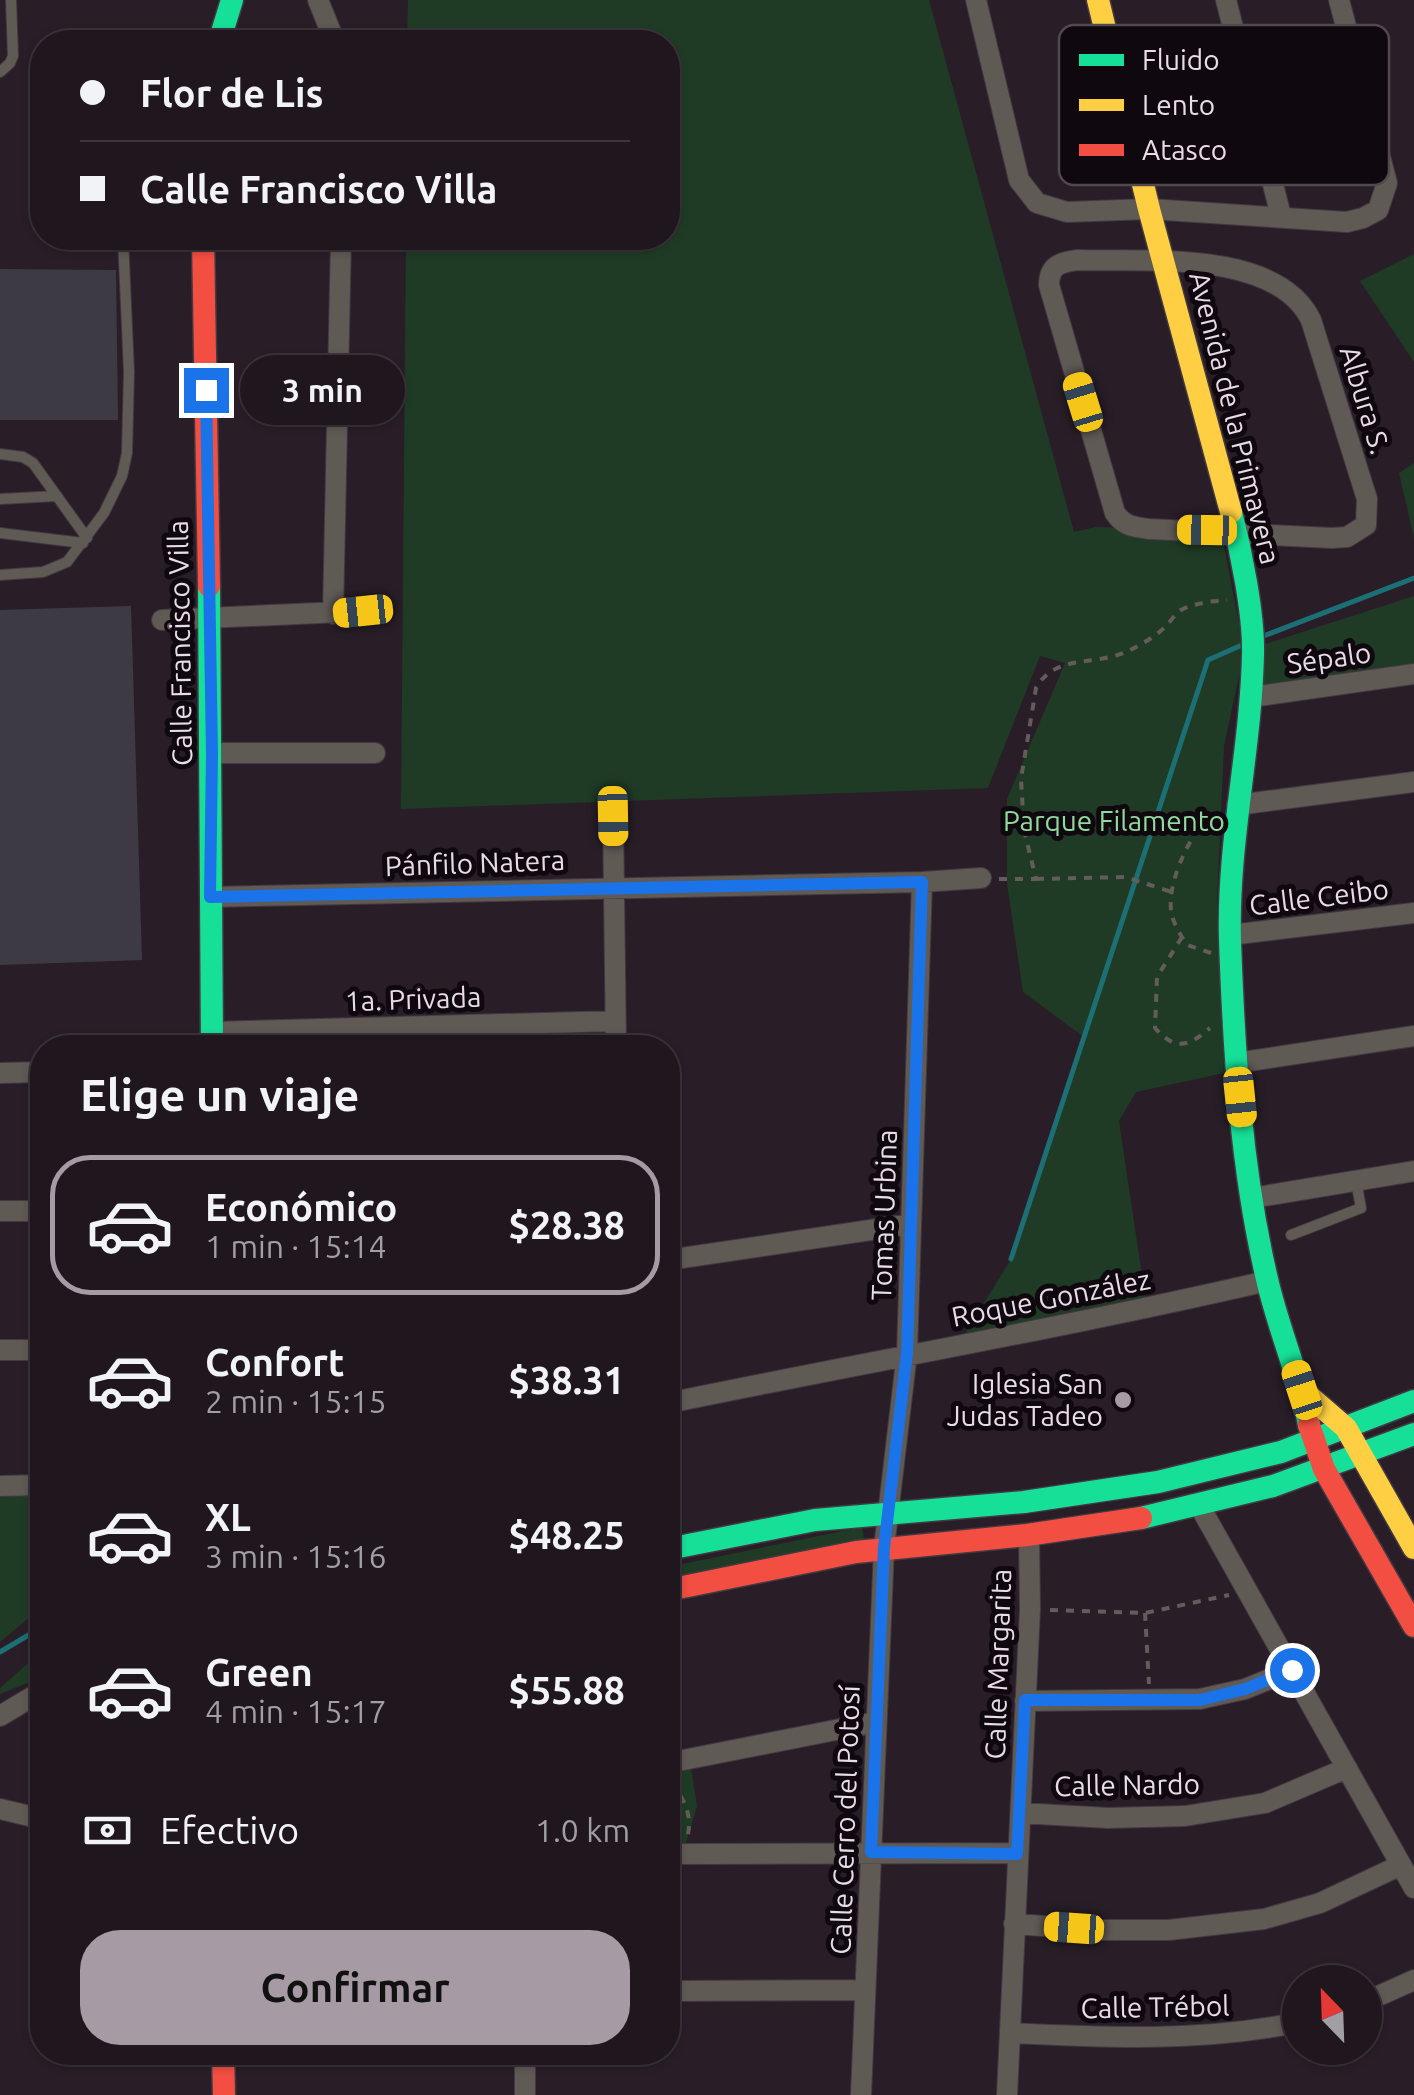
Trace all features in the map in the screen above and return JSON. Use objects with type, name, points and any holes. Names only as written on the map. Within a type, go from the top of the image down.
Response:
[{"type":"street","points":[[223,30],[232,0]]},
{"type":"street","points":[[318,0],[330,30]]},
{"type":"street","points":[[976,0],[1019,180],[1037,204],[1067,212],[1281,216],[1347,222],[1378,210],[1384,185]]},
{"type":"street","name":"Avenida de la Primavera","points":[[1098,0],[1104,25]]},
{"type":"street","points":[[1226,0],[1232,25]]},
{"type":"street","points":[[1339,0],[1346,25]]},
{"type":"street","name":"Avenida de la Primavera","points":[[1144,185],[1236,531],[1253,648],[1237,812],[1230,945],[1236,1063],[1252,1198],[1267,1281],[1302,1390],[1312,1440],[1324,1469],[1414,1626]]},
{"type":"street","points":[[1273,185],[1281,216]]},
{"type":"street","name":"Calle Francisco Villa","points":[[204,250],[212,1035]]},
{"type":"street","points":[[333,614],[341,250]]},
{"type":"street","points":[[1165,257],[1078,260],[1054,266],[1049,274],[1051,297],[1115,513],[1121,522],[1149,529],[1236,531]]},
{"type":"street","name":"Albura S.","points":[[1165,257],[1238,270],[1297,296],[1311,320],[1367,499],[1366,525],[1347,537],[1236,531]]},
{"type":"street","points":[[162,620],[363,611]]},
{"type":"street","name":"Sépalo","points":[[1251,696],[1414,674]]},
{"type":"street","points":[[212,753],[375,753]]},
{"type":"street","points":[[1237,812],[1414,782]]},
{"type":"street","points":[[613,816],[616,1035]]},
{"type":"street","name":"Pánfilo Natera","points":[[210,897],[981,878]]},
{"type":"street","name":"Tomas Urbina","points":[[884,1548],[907,1353],[922,882]]},
{"type":"street","name":"Calle Ceibo","points":[[1230,945],[1414,913]]},
{"type":"street","name":"1a. Privada","points":[[318,1035],[615,1021]]},
{"type":"street","points":[[1236,1063],[1414,1036]]},
{"type":"street","points":[[0,1072],[30,1072]]},
{"type":"street","points":[[1252,1198],[1414,1170]]},
{"type":"street","points":[[0,1211],[30,1211]]},
{"type":"street","points":[[680,1258],[911,1224]]},
{"type":"street","name":"Roque González","points":[[680,1400],[907,1353],[1106,1318],[1267,1281]]},
{"type":"street","points":[[0,1350],[30,1350]]},
{"type":"street","points":[[1302,1390],[1346,1428],[1414,1548]]},
{"type":"street","points":[[680,1546],[815,1520],[1024,1502],[1112,1490],[1245,1461],[1414,1401]]},
{"type":"street","points":[[680,1588],[884,1548],[1029,1535],[1199,1506],[1363,1456],[1414,1434]]},
{"type":"street","points":[[0,1486],[30,1485]]},
{"type":"street","points":[[1199,1506],[1414,1888]]},
{"type":"street","name":"Calle Margarita","points":[[1007,2095],[1030,1610],[1029,1535]]},
{"type":"street","name":"Calle Cerro del Potosí","points":[[861,2095],[884,1548]]},
{"type":"street","points":[[1025,1700],[1222,1696],[1292,1670]]},
{"type":"street","points":[[0,1716],[30,1703]]},
{"type":"street","points":[[680,1761],[876,1722]]},
{"type":"street","name":"Calle Nardo","points":[[1021,1813],[1108,1818],[1184,1816],[1265,1803],[1346,1768]]},
{"type":"street","points":[[0,1809],[30,1816]]},
{"type":"street","points":[[680,1849],[1017,1854]]},
{"type":"street","points":[[1014,1924],[1169,1930],[1264,1919],[1320,1903],[1401,1865]]},
{"type":"street","points":[[1382,1994],[1414,1980]]},
{"type":"street","points":[[680,1991],[865,1990]]},
{"type":"street","name":"Calle Trébol","points":[[1010,2033],[1133,2040],[1227,2035],[1282,2025]]},
{"type":"street","points":[[223,2065],[224,2095]]},
{"type":"street","points":[[525,2065],[526,2095]]},
{"type":"lane","points":[[0,72],[13,56],[11,0]]},
{"type":"lane","points":[[0,575],[58,567],[75,554],[115,495],[127,453],[129,372],[124,250]]},
{"type":"lane","points":[[0,454],[23,457],[33,463],[85,540]]},
{"type":"lane","points":[[0,499],[57,496]]},
{"type":"lane","points":[[0,534],[85,540]]},
{"type":"lane","points":[[1292,1235],[1361,1208],[1356,1180]]},
{"type":"path","points":[[1036,880],[1024,830],[1022,779],[1036,688],[1043,676],[1065,663],[1126,652],[1162,631],[1179,611],[1206,602],[1246,598]]},
{"type":"path","points":[[1230,945],[1202,953],[1187,945],[1171,913],[1172,892],[1196,831],[1206,818],[1237,812]]},
{"type":"path","points":[[981,878],[1125,877],[1172,892]]},
{"type":"path","points":[[1182,937],[1157,977],[1156,1028],[1166,1041],[1180,1044],[1196,1040],[1234,1013]]},
{"type":"path","points":[[1030,1610],[1144,1614],[1247,1591]]},
{"type":"path","points":[[1144,1614],[1150,1699]]},
{"type":"path","points":[[680,1795],[690,1828],[680,1844]]},
{"type":"green space","name":"Parque Filamento","points":[[408,0],[929,0],[1074,532],[1096,527],[1221,531],[1242,638],[1241,667],[1224,746],[1217,901],[1224,1073],[1136,1092],[1119,1121],[1147,1309],[959,1344],[1011,1259],[1084,1037],[1023,992],[1007,884],[1007,799],[1065,663],[1040,656],[988,788],[401,809],[406,250],[680,250],[680,30],[407,30]]},
{"type":"green space","points":[[1414,254],[1414,362],[1360,281]]},
{"type":"green space","points":[[1414,463],[1414,538],[1399,473]]},
{"type":"green space","points":[[1414,596],[1414,673],[1251,697],[1253,648]]},
{"type":"green space","points":[[30,1491],[30,1617],[0,1642],[0,1495]]},
{"type":"green space","points":[[862,1527],[867,1557],[680,1592],[680,1565]]},
{"type":"green space","points":[[30,1662],[30,1682],[0,1694],[0,1688]]},
{"type":"green space","points":[[691,1768],[697,1806],[686,1843],[680,1844],[680,1770]]},
{"type":"building","points":[[0,269],[116,270],[118,420],[0,420]]},
{"type":"building","points":[[131,606],[142,960],[0,965],[0,610]]},
{"type":"waterway","points":[[1261,637],[1414,578]]},
{"type":"waterway","points":[[1011,1259],[1208,660],[1242,645]]},
{"type":"waterway","points":[[0,1652],[30,1634]]},
{"type":"traffic: fast","points":[[223,30],[232,0]]},
{"type":"traffic: fast","points":[[1231,512],[1253,638],[1230,905],[1237,1068],[1258,1237],[1309,1425]]},
{"type":"traffic: fast","points":[[209,586],[212,1035]]},
{"type":"traffic: fast","points":[[680,1547],[815,1520],[1024,1502],[1158,1482],[1281,1452],[1414,1401]]},
{"type":"traffic: fast","points":[[1141,1518],[1273,1486],[1414,1434]]},
{"type":"traffic: slow","points":[[1098,0],[1104,25]]},
{"type":"traffic: slow","points":[[1143,185],[1231,512]]},
{"type":"traffic: slow","points":[[1302,1390],[1346,1428],[1414,1548]]},
{"type":"traffic: jam","points":[[203,250],[209,586]]},
{"type":"traffic: jam","points":[[1309,1425],[1324,1469],[1414,1626]]},
{"type":"traffic: jam","points":[[680,1588],[856,1552],[1027,1535],[1141,1518]]},
{"type":"traffic: jam","points":[[223,2065],[224,2095]]},
{"type":"place","name":"Iglesia San Judas Tadeo","points":[[1123,1400]]},
{"type":"route","points":[[206,390],[212,753],[210,897],[922,882],[907,1353],[884,1548],[871,1852],[1017,1854],[1025,1700],[1200,1700],[1245,1689],[1292,1670]]}]
